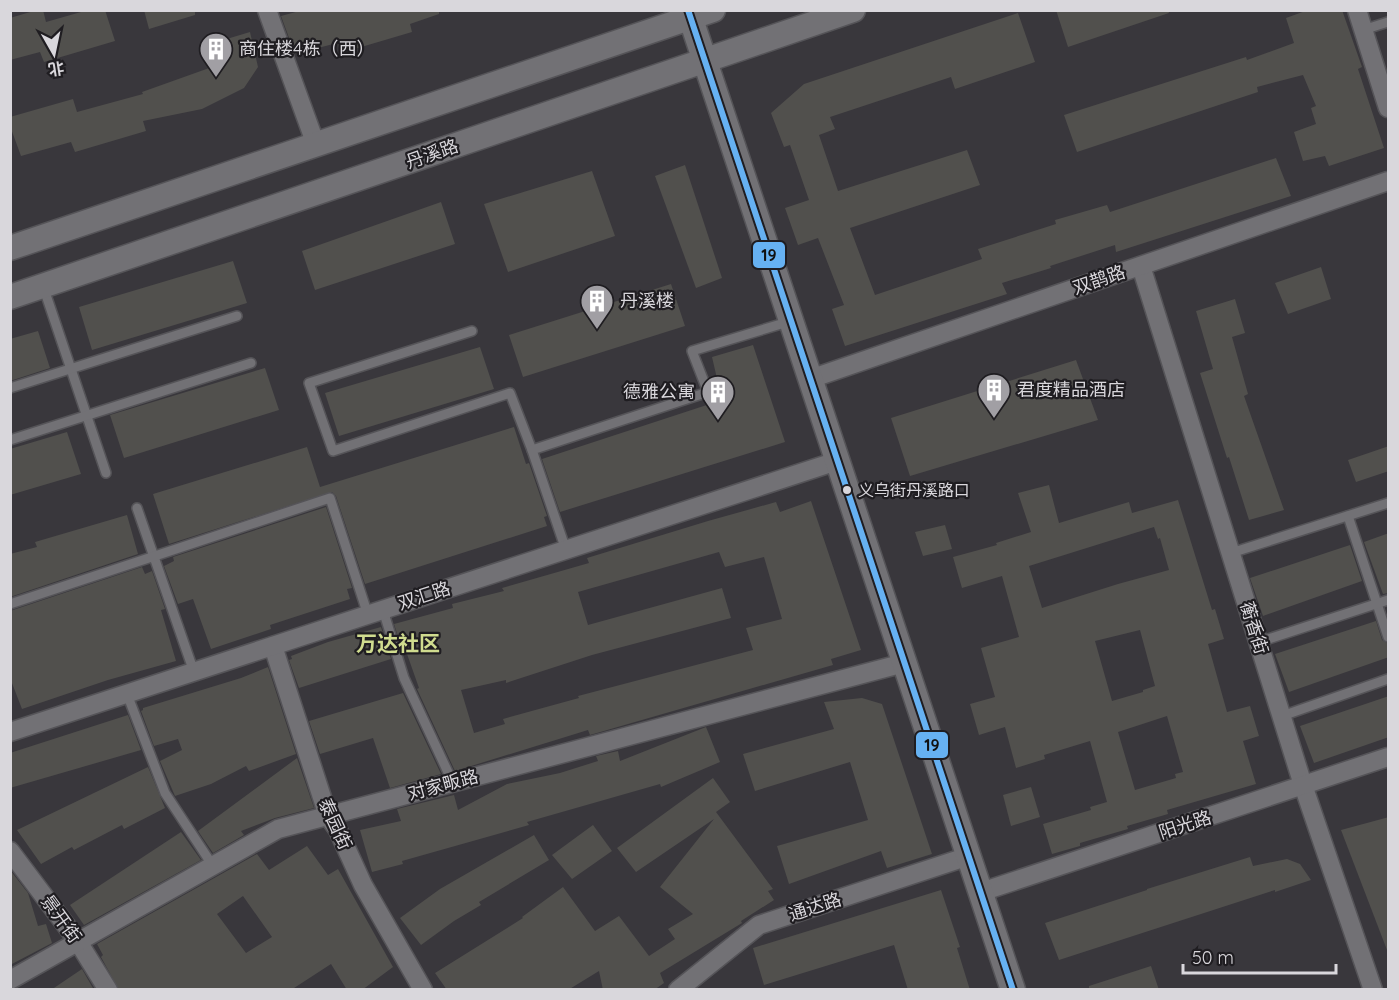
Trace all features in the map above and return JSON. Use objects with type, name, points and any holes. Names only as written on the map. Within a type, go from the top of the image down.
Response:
[{"type":"main road","name":"丹溪路","points":[[10,297],[854,10]]},
{"type":"main road","points":[[12,245],[315,145],[697,13],[705,62],[1013,990]]},
{"type":"street","points":[[267,10],[315,145]]},
{"type":"street","points":[[1357,10],[1387,101]]},
{"type":"street","name":"双鹊路","points":[[810,379],[1389,181]]},
{"type":"street","name":"蘅香街","points":[[1141,266],[1303,785],[1373,990]]},
{"type":"street","name":"双汇路","points":[[10,732],[837,461]]},
{"type":"street","name":"泰园街","points":[[273,646],[328,816],[338,830],[369,895],[423,990]]},
{"type":"street","name":"对家畈路","points":[[10,980],[77,940],[278,829],[904,663]]},
{"type":"street","name":"阳光路","points":[[981,892],[1389,757]]},
{"type":"street","name":"景开街","points":[[10,851],[77,940],[108,990]]},
{"type":"street","name":"通达路","points":[[678,990],[759,925],[969,856]]},
{"type":"lane","points":[[1363,30],[1389,22]]},
{"type":"lane","points":[[43,286],[106,473]]},
{"type":"lane","points":[[10,388],[237,315]]},
{"type":"lane","points":[[532,450],[708,392],[692,351],[791,321]]},
{"type":"lane","points":[[472,332],[309,383],[333,451],[510,393],[566,550]]},
{"type":"lane","points":[[10,440],[251,363]]},
{"type":"lane","points":[[10,604],[330,498],[375,612],[453,783]]},
{"type":"lane","points":[[1231,553],[1389,502]]},
{"type":"lane","points":[[137,508],[194,672]]},
{"type":"lane","points":[[1348,516],[1389,637]]},
{"type":"lane","points":[[1258,642],[1389,600]]},
{"type":"lane","points":[[1282,716],[1389,679]]},
{"type":"lane","points":[[127,694],[165,794],[213,866]]},
{"type":"building","points":[[43,10],[46,22],[88,10],[105,10],[115,41],[44,62],[40,52],[10,60],[10,18]]},
{"type":"building","points":[[144,10],[195,10],[195,15],[149,29]]},
{"type":"building","points":[[303,10],[439,10],[439,14],[410,24],[412,32],[341,53],[337,43],[295,54],[281,16]]},
{"type":"building","points":[[1056,10],[1168,10],[1169,13],[1068,47]]},
{"type":"building","points":[[1308,10],[1342,10],[1362,67],[1358,69],[1384,148],[1329,166],[1325,156],[1303,161],[1294,132],[1316,124],[1311,108],[1316,106],[1303,75],[1257,87],[1258,92],[1077,152],[1064,115],[1246,57],[1247,60],[1294,43],[1286,18]]},
{"type":"building","points":[[1018,13],[1035,62],[955,89],[951,77],[830,117],[835,129],[819,135],[838,191],[967,150],[980,185],[850,228],[875,295],[982,259],[978,249],[1056,224],[1055,220],[1107,205],[1110,212],[1276,158],[1291,196],[1116,252],[1115,245],[1050,266],[1051,268],[1002,283],[1007,294],[845,346],[832,309],[844,305],[818,238],[798,245],[785,208],[809,200],[790,145],[784,147],[771,113],[804,84]]},
{"type":"building","points":[[250,32],[258,67],[244,88],[202,109],[143,121],[146,131],[75,152],[71,142],[21,156],[10,126],[10,117],[73,99],[77,112],[143,94],[142,92],[212,67],[210,44]]},
{"type":"building","points":[[685,165],[722,278],[696,288],[655,176]]},
{"type":"building","points":[[592,171],[615,236],[508,272],[484,204]]},
{"type":"building","points":[[441,202],[455,244],[315,290],[302,251]]},
{"type":"building","points":[[233,261],[247,303],[92,350],[79,307]]},
{"type":"building","points":[[1321,267],[1331,299],[1288,314],[1275,283]]},
{"type":"building","name":"丹溪楼","points":[[671,284],[685,326],[523,377],[509,335]]},
{"type":"building","points":[[1235,299],[1245,333],[1232,337],[1248,394],[1244,396],[1284,510],[1249,520],[1200,373],[1213,369],[1196,311]]},
{"type":"building","points":[[38,331],[50,368],[10,381],[10,339]]},
{"type":"building","name":"德雅公寓","points":[[753,345],[785,442],[560,512],[542,459],[722,400],[712,357]]},
{"type":"building","points":[[480,347],[494,389],[339,436],[325,393]]},
{"type":"building","name":"君度精品酒店","points":[[1076,360],[1098,420],[910,476],[891,418]]},
{"type":"building","points":[[265,368],[279,410],[124,458],[110,415]]},
{"type":"building","points":[[514,427],[547,516],[544,517],[547,526],[365,584],[336,496],[332,492],[169,544],[153,494],[307,447],[320,487]]},
{"type":"building","points":[[67,432],[81,474],[10,495],[10,449]]},
{"type":"building","points":[[1389,446],[1389,471],[1356,482],[1348,460]]},
{"type":"building","points":[[1049,485],[1059,523],[1129,502],[1132,513],[1178,500],[1212,610],[1215,609],[1224,639],[1208,644],[1227,712],[1250,706],[1259,736],[1243,741],[1256,784],[1167,810],[1168,814],[1127,826],[1128,829],[1052,854],[1043,824],[1091,810],[1090,807],[1107,802],[1090,741],[1044,755],[1045,759],[1016,768],[1005,727],[979,735],[970,704],[995,697],[981,648],[1019,637],[1002,576],[962,588],[953,557],[997,545],[996,543],[1031,532],[1018,493]],"holes":[[[1154,527],[1158,539],[1160,538],[1169,570],[1042,608],[1029,566]],[[1140,630],[1155,686],[1112,701],[1095,641]],[[1167,716],[1183,772],[1175,774],[1176,778],[1135,790],[1118,732]]]},
{"type":"building","points":[[811,501],[861,650],[831,659],[833,665],[590,735],[588,730],[455,771],[417,689],[419,688],[407,654],[404,655],[394,624],[453,608],[452,604],[504,591],[502,588],[589,563],[587,558],[708,521],[776,502],[780,512]],"holes":[[[719,552],[725,567],[764,557],[782,619],[746,628],[753,650],[578,696],[579,698],[503,719],[505,724],[474,733],[461,690],[506,680],[506,683],[592,655],[731,618],[722,588],[588,625],[578,592]]]},
{"type":"building","points":[[326,507],[352,588],[347,589],[350,599],[270,625],[271,629],[211,649],[193,599],[178,604],[164,566],[174,561],[173,557]]},
{"type":"building","points":[[127,515],[138,554],[10,597],[10,554],[37,547],[35,542]]},
{"type":"building","points":[[945,525],[952,549],[923,556],[915,532]]},
{"type":"building","points":[[1389,533],[1389,593],[1383,594],[1364,542]]},
{"type":"building","points":[[1350,545],[1362,581],[1263,616],[1250,578]]},
{"type":"building","points":[[142,567],[145,574],[152,571],[165,609],[161,610],[176,661],[108,680],[22,709],[10,678],[10,611]]},
{"type":"building","points":[[1376,621],[1382,640],[1389,644],[1389,657],[1289,692],[1275,654]]},
{"type":"building","points":[[381,627],[391,659],[299,688],[289,660],[292,659],[291,656],[328,642]]},
{"type":"building","points":[[268,667],[296,754],[249,771],[246,766],[211,784],[175,796],[160,761],[182,750],[178,739],[154,746],[141,711],[143,708],[241,678]]},
{"type":"building","points":[[403,693],[441,774],[390,788],[373,738],[320,754],[309,721]]},
{"type":"building","points":[[1389,696],[1389,737],[1314,763],[1300,726]]},
{"type":"building","points":[[862,698],[882,704],[932,854],[887,868],[881,851],[789,884],[777,846],[868,820],[850,762],[755,791],[743,754],[834,729],[824,702]]},
{"type":"building","points":[[128,715],[141,750],[10,788],[10,753]]},
{"type":"building","points":[[706,727],[720,762],[661,787],[660,784],[527,822],[529,825],[402,861],[403,864],[372,872],[360,830],[401,821],[397,809],[454,795],[458,810],[507,784],[560,773],[598,761],[596,756],[618,751],[620,761]]},
{"type":"building","points":[[297,758],[314,808],[275,818],[241,831],[244,835],[213,853],[198,831]]},
{"type":"building","points":[[148,767],[165,808],[124,829],[122,825],[74,850],[72,847],[41,864],[17,830]]},
{"type":"building","points":[[713,778],[730,802],[716,812],[773,889],[768,891],[774,900],[741,921],[742,923],[660,973],[664,983],[654,990],[603,990],[599,971],[568,990],[447,990],[435,973],[523,918],[563,887],[595,931],[619,916],[649,956],[675,939],[668,929],[693,914],[660,887],[714,819],[636,872],[617,848]]},
{"type":"building","points":[[1031,787],[1040,817],[1011,826],[1003,795]]},
{"type":"building","points":[[1389,817],[1389,950],[1387,950],[1341,830]]},
{"type":"building","points":[[593,825],[612,851],[572,879],[552,855]]},
{"type":"building","points":[[181,832],[201,860],[84,925],[70,905]]},
{"type":"building","points":[[534,835],[549,860],[479,902],[481,905],[421,945],[400,918],[440,889]]},
{"type":"building","points":[[307,846],[328,875],[338,869],[393,967],[362,990],[347,990],[331,964],[291,990],[119,990],[101,957],[103,955],[97,944],[257,854],[269,870]],"holes":[[[243,896],[272,937],[246,953],[217,914]]]},
{"type":"building","points":[[1250,857],[1253,866],[1287,859],[1300,864],[1311,880],[1059,960],[1045,923]]},
{"type":"building","points":[[10,870],[28,893],[38,926],[46,924],[52,943],[10,965]]},
{"type":"building","points":[[941,890],[960,947],[957,948],[970,990],[908,990],[894,945],[764,985],[753,948]]},
{"type":"building","points":[[1151,966],[1159,990],[1089,990],[1089,986]]},
{"type":"building","points":[[82,969],[94,990],[51,990]]},
{"type":"transit line","name":"19","points":[[688,10],[1013,990]]},
{"type":"place","name":"商住楼4栋（西）","points":[[216,78]]},
{"type":"place","name":"丹溪楼","points":[[597,330]]},
{"type":"place","name":"君度精品酒店","points":[[994,419]]},
{"type":"place","name":"德雅公寓","points":[[718,421]]},
{"type":"place","name":"义乌街丹溪路口","points":[[847,490]]},
{"type":"district","name":"万达社区","points":[[398,644]]}]
